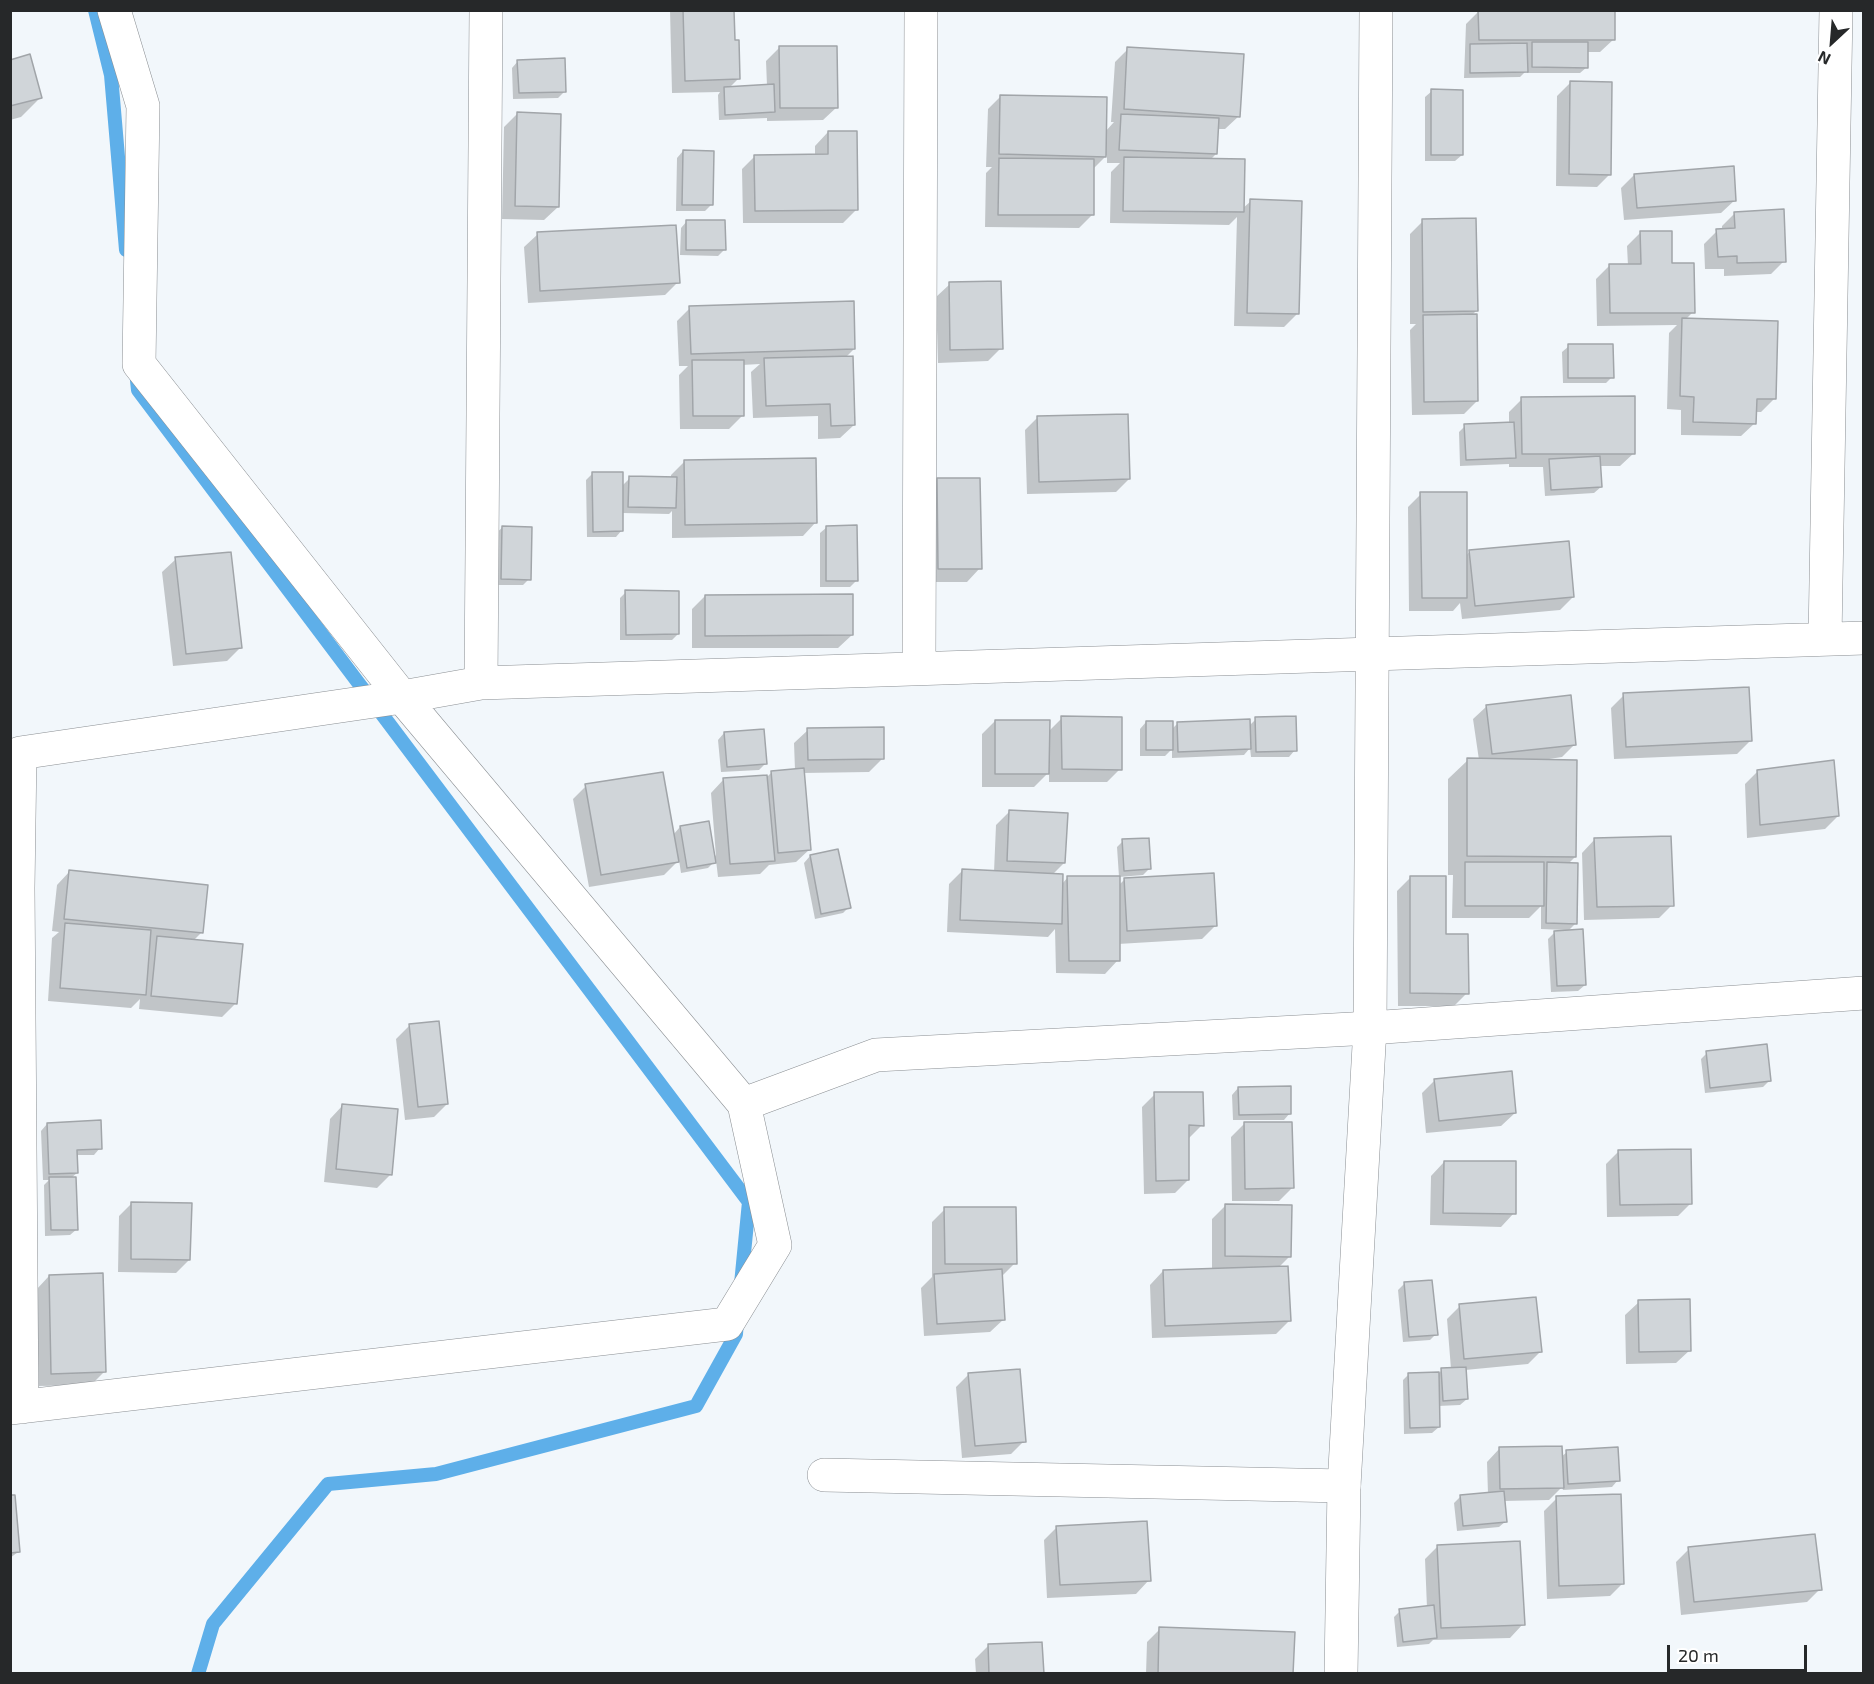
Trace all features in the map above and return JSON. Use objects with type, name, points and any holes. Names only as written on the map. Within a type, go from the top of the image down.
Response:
[{"type":"street","points":[[114,10],[143,106],[139,364],[402,697],[744,1104],[774,1245],[727,1324],[16,1408],[14,888],[20,753],[402,697],[481,683],[1863,638]]},
{"type":"street","points":[[481,683],[486,10]]},
{"type":"street","points":[[919,668],[921,10]]},
{"type":"street","points":[[1341,1674],[1344,1486],[1370,1028],[1376,10]]},
{"type":"street","points":[[1826,639],[1836,10]]},
{"type":"street","points":[[744,1104],[876,1055],[1370,1028],[1863,993]]},
{"type":"street","points":[[824,1475],[1344,1486]]},
{"type":"building","points":[[683,10],[734,10],[735,40],[739,40],[740,79],[685,81]]},
{"type":"building","points":[[1478,10],[1615,10],[1615,40],[1479,40]]},
{"type":"building","points":[[1532,42],[1588,42],[1588,68],[1532,67]]},
{"type":"building","points":[[1527,43],[1528,72],[1470,73],[1470,44]]},
{"type":"building","points":[[779,46],[837,46],[838,108],[780,108]]},
{"type":"building","points":[[1127,47],[1244,54],[1240,117],[1124,109]]},
{"type":"building","points":[[30,54],[42,98],[10,106],[10,60]]},
{"type":"building","points":[[565,58],[566,92],[519,93],[517,60]]},
{"type":"building","points":[[1570,81],[1612,82],[1611,175],[1569,174]]},
{"type":"building","points":[[774,84],[775,112],[725,115],[724,87]]},
{"type":"building","points":[[1431,89],[1463,90],[1463,155],[1431,155]]},
{"type":"building","points":[[1000,95],[1107,97],[1106,157],[999,154]]},
{"type":"building","points":[[517,112],[561,114],[559,207],[515,206]]},
{"type":"building","points":[[1121,114],[1219,118],[1217,154],[1119,150]]},
{"type":"building","points":[[828,131],[857,131],[858,210],[755,211],[754,155],[828,154]]},
{"type":"building","points":[[683,150],[714,151],[713,205],[682,205]]},
{"type":"building","points":[[1124,157],[1245,159],[1244,212],[1123,211]]},
{"type":"building","points":[[999,158],[1094,159],[1094,215],[998,215]]},
{"type":"building","points":[[1734,166],[1736,201],[1637,208],[1634,174]]},
{"type":"building","points":[[1250,199],[1302,201],[1299,314],[1247,313]]},
{"type":"building","points":[[1784,209],[1786,262],[1737,263],[1737,256],[1718,257],[1716,229],[1735,228],[1734,212]]},
{"type":"building","points":[[1476,218],[1478,311],[1423,312],[1422,219]]},
{"type":"building","points":[[686,220],[725,220],[726,250],[686,250]]},
{"type":"building","points":[[676,225],[680,283],[540,291],[537,232]]},
{"type":"building","points":[[1640,231],[1672,231],[1672,263],[1694,263],[1695,313],[1610,313],[1609,264],[1641,264]]},
{"type":"building","points":[[1001,281],[1003,349],[950,350],[949,282]]},
{"type":"building","points":[[854,301],[855,349],[691,354],[689,306]]},
{"type":"building","points":[[1477,314],[1478,401],[1424,402],[1423,315]]},
{"type":"building","points":[[1682,318],[1778,321],[1776,399],[1757,399],[1756,424],[1693,422],[1694,397],[1680,396]]},
{"type":"building","points":[[1568,344],[1613,344],[1614,378],[1568,378]]},
{"type":"building","points":[[853,356],[855,425],[831,426],[830,404],[766,406],[764,358]]},
{"type":"building","points":[[692,360],[744,360],[744,416],[693,416]]},
{"type":"building","points":[[1635,396],[1635,454],[1522,454],[1521,397]]},
{"type":"building","points":[[1128,414],[1130,479],[1039,482],[1037,416]]},
{"type":"building","points":[[1514,422],[1516,458],[1466,460],[1464,424]]},
{"type":"building","points":[[1600,456],[1602,487],[1551,490],[1549,459]]},
{"type":"building","points":[[816,458],[817,523],[685,525],[684,460]]},
{"type":"building","points":[[592,472],[623,472],[623,531],[593,532]]},
{"type":"building","points":[[629,476],[677,477],[676,508],[628,507]]},
{"type":"building","points":[[937,478],[980,478],[982,569],[938,569]]},
{"type":"building","points":[[1420,492],[1467,492],[1467,598],[1422,598]]},
{"type":"building","points":[[857,525],[858,581],[826,581],[826,526]]},
{"type":"building","points":[[502,526],[532,527],[531,580],[501,579]]},
{"type":"building","points":[[1569,541],[1574,597],[1475,606],[1469,550]]},
{"type":"building","points":[[231,552],[242,648],[186,654],[175,557]]},
{"type":"building","points":[[625,590],[679,591],[679,634],[626,635]]},
{"type":"building","points":[[853,594],[853,635],[705,636],[705,595]]},
{"type":"building","points":[[1749,687],[1752,741],[1626,747],[1623,693]]},
{"type":"building","points":[[1571,695],[1576,745],[1492,754],[1486,705]]},
{"type":"building","points":[[1061,716],[1122,717],[1122,770],[1062,769]]},
{"type":"building","points":[[1296,716],[1297,751],[1256,752],[1255,717]]},
{"type":"building","points":[[1250,719],[1251,749],[1178,752],[1177,722]]},
{"type":"building","points":[[995,720],[1050,720],[1049,774],[995,774]]},
{"type":"building","points":[[1146,721],[1173,721],[1173,750],[1146,750]]},
{"type":"building","points":[[884,727],[884,759],[808,760],[807,728]]},
{"type":"building","points":[[764,729],[767,764],[727,767],[724,732]]},
{"type":"building","points":[[1467,758],[1577,760],[1576,857],[1467,856]]},
{"type":"building","points":[[1834,760],[1839,816],[1760,825],[1757,770]]},
{"type":"building","points":[[804,768],[811,850],[778,853],[771,771]]},
{"type":"building","points":[[663,772],[679,862],[601,875],[585,784]]},
{"type":"building","points":[[767,775],[775,861],[730,864],[723,778]]},
{"type":"building","points":[[1009,810],[1068,813],[1065,863],[1007,861]]},
{"type":"building","points":[[709,821],[716,863],[687,868],[680,826]]},
{"type":"building","points":[[1671,836],[1674,906],[1597,907],[1594,838]]},
{"type":"building","points":[[1149,838],[1151,869],[1124,871],[1122,839]]},
{"type":"building","points":[[838,849],[851,908],[821,914],[810,855]]},
{"type":"building","points":[[1465,862],[1544,862],[1544,906],[1465,906]]},
{"type":"building","points":[[1547,862],[1578,863],[1577,924],[1546,923]]},
{"type":"building","points":[[962,869],[1063,874],[1062,924],[960,920]]},
{"type":"building","points":[[69,870],[208,885],[203,933],[64,919]]},
{"type":"building","points":[[1214,873],[1217,926],[1127,931],[1124,878]]},
{"type":"building","points":[[1067,876],[1120,876],[1120,961],[1069,961]]},
{"type":"building","points":[[1410,876],[1446,876],[1446,934],[1468,934],[1469,994],[1410,993]]},
{"type":"building","points":[[65,923],[151,930],[146,995],[60,988]]},
{"type":"building","points":[[1583,929],[1586,985],[1557,986],[1554,931]]},
{"type":"building","points":[[157,936],[243,944],[237,1004],[151,996]]},
{"type":"building","points":[[439,1021],[448,1104],[418,1107],[409,1024]]},
{"type":"building","points":[[1767,1044],[1771,1081],[1710,1088],[1706,1051]]},
{"type":"building","points":[[1512,1071],[1516,1113],[1439,1121],[1434,1079]]},
{"type":"building","points":[[1291,1086],[1291,1114],[1239,1115],[1238,1087]]},
{"type":"building","points":[[1154,1092],[1203,1092],[1204,1126],[1189,1125],[1189,1180],[1156,1181]]},
{"type":"building","points":[[342,1104],[398,1109],[392,1175],[336,1169]]},
{"type":"building","points":[[101,1120],[102,1149],[77,1150],[78,1173],[49,1174],[47,1123]]},
{"type":"building","points":[[1244,1122],[1292,1122],[1294,1188],[1245,1189]]},
{"type":"building","points":[[1691,1149],[1692,1204],[1620,1205],[1618,1150]]},
{"type":"building","points":[[1444,1161],[1516,1161],[1516,1214],[1443,1213]]},
{"type":"building","points":[[49,1177],[76,1177],[78,1230],[51,1230]]},
{"type":"building","points":[[131,1202],[192,1203],[190,1260],[131,1259]]},
{"type":"building","points":[[1225,1204],[1292,1205],[1291,1257],[1225,1256]]},
{"type":"building","points":[[944,1207],[1016,1207],[1017,1264],[945,1264]]},
{"type":"building","points":[[1288,1266],[1291,1321],[1165,1326],[1163,1270]]},
{"type":"building","points":[[1002,1269],[1005,1320],[937,1324],[934,1274]]},
{"type":"building","points":[[103,1273],[106,1372],[51,1374],[49,1275]]},
{"type":"building","points":[[1432,1280],[1438,1335],[1409,1337],[1404,1282]]},
{"type":"building","points":[[1536,1297],[1542,1352],[1464,1359],[1459,1304]]},
{"type":"building","points":[[1690,1299],[1691,1351],[1639,1352],[1638,1300]]},
{"type":"building","points":[[1466,1367],[1468,1399],[1443,1401],[1441,1368]]},
{"type":"building","points":[[1020,1369],[1026,1442],[975,1446],[968,1373]]},
{"type":"building","points":[[1439,1372],[1440,1427],[1410,1428],[1408,1373]]},
{"type":"building","points":[[1562,1446],[1564,1488],[1500,1489],[1499,1447]]},
{"type":"building","points":[[1618,1447],[1620,1481],[1568,1484],[1566,1450]]},
{"type":"building","points":[[1504,1491],[1507,1522],[1463,1526],[1460,1495]]},
{"type":"building","points":[[1621,1494],[1624,1584],[1559,1586],[1556,1496]]},
{"type":"building","points":[[10,1495],[15,1495],[20,1552],[10,1553]]},
{"type":"building","points":[[1147,1521],[1151,1581],[1060,1585],[1056,1526]]},
{"type":"building","points":[[1815,1534],[1822,1590],[1694,1602],[1688,1547]]},
{"type":"building","points":[[1520,1541],[1525,1625],[1441,1628],[1437,1545]]},
{"type":"building","points":[[1434,1605],[1437,1638],[1403,1642],[1399,1609]]},
{"type":"building","points":[[1159,1627],[1295,1632],[1293,1674],[1158,1674]]},
{"type":"building","points":[[1042,1642],[1044,1674],[989,1674],[988,1644]]},
{"type":"waterway","points":[[95,10],[111,75],[126,250]]},
{"type":"waterway","points":[[136,371],[138,390],[749,1202],[741,1284]]},
{"type":"waterway","points":[[198,1674],[213,1624],[328,1484],[436,1474],[696,1406],[736,1334],[737,1321]]}]
